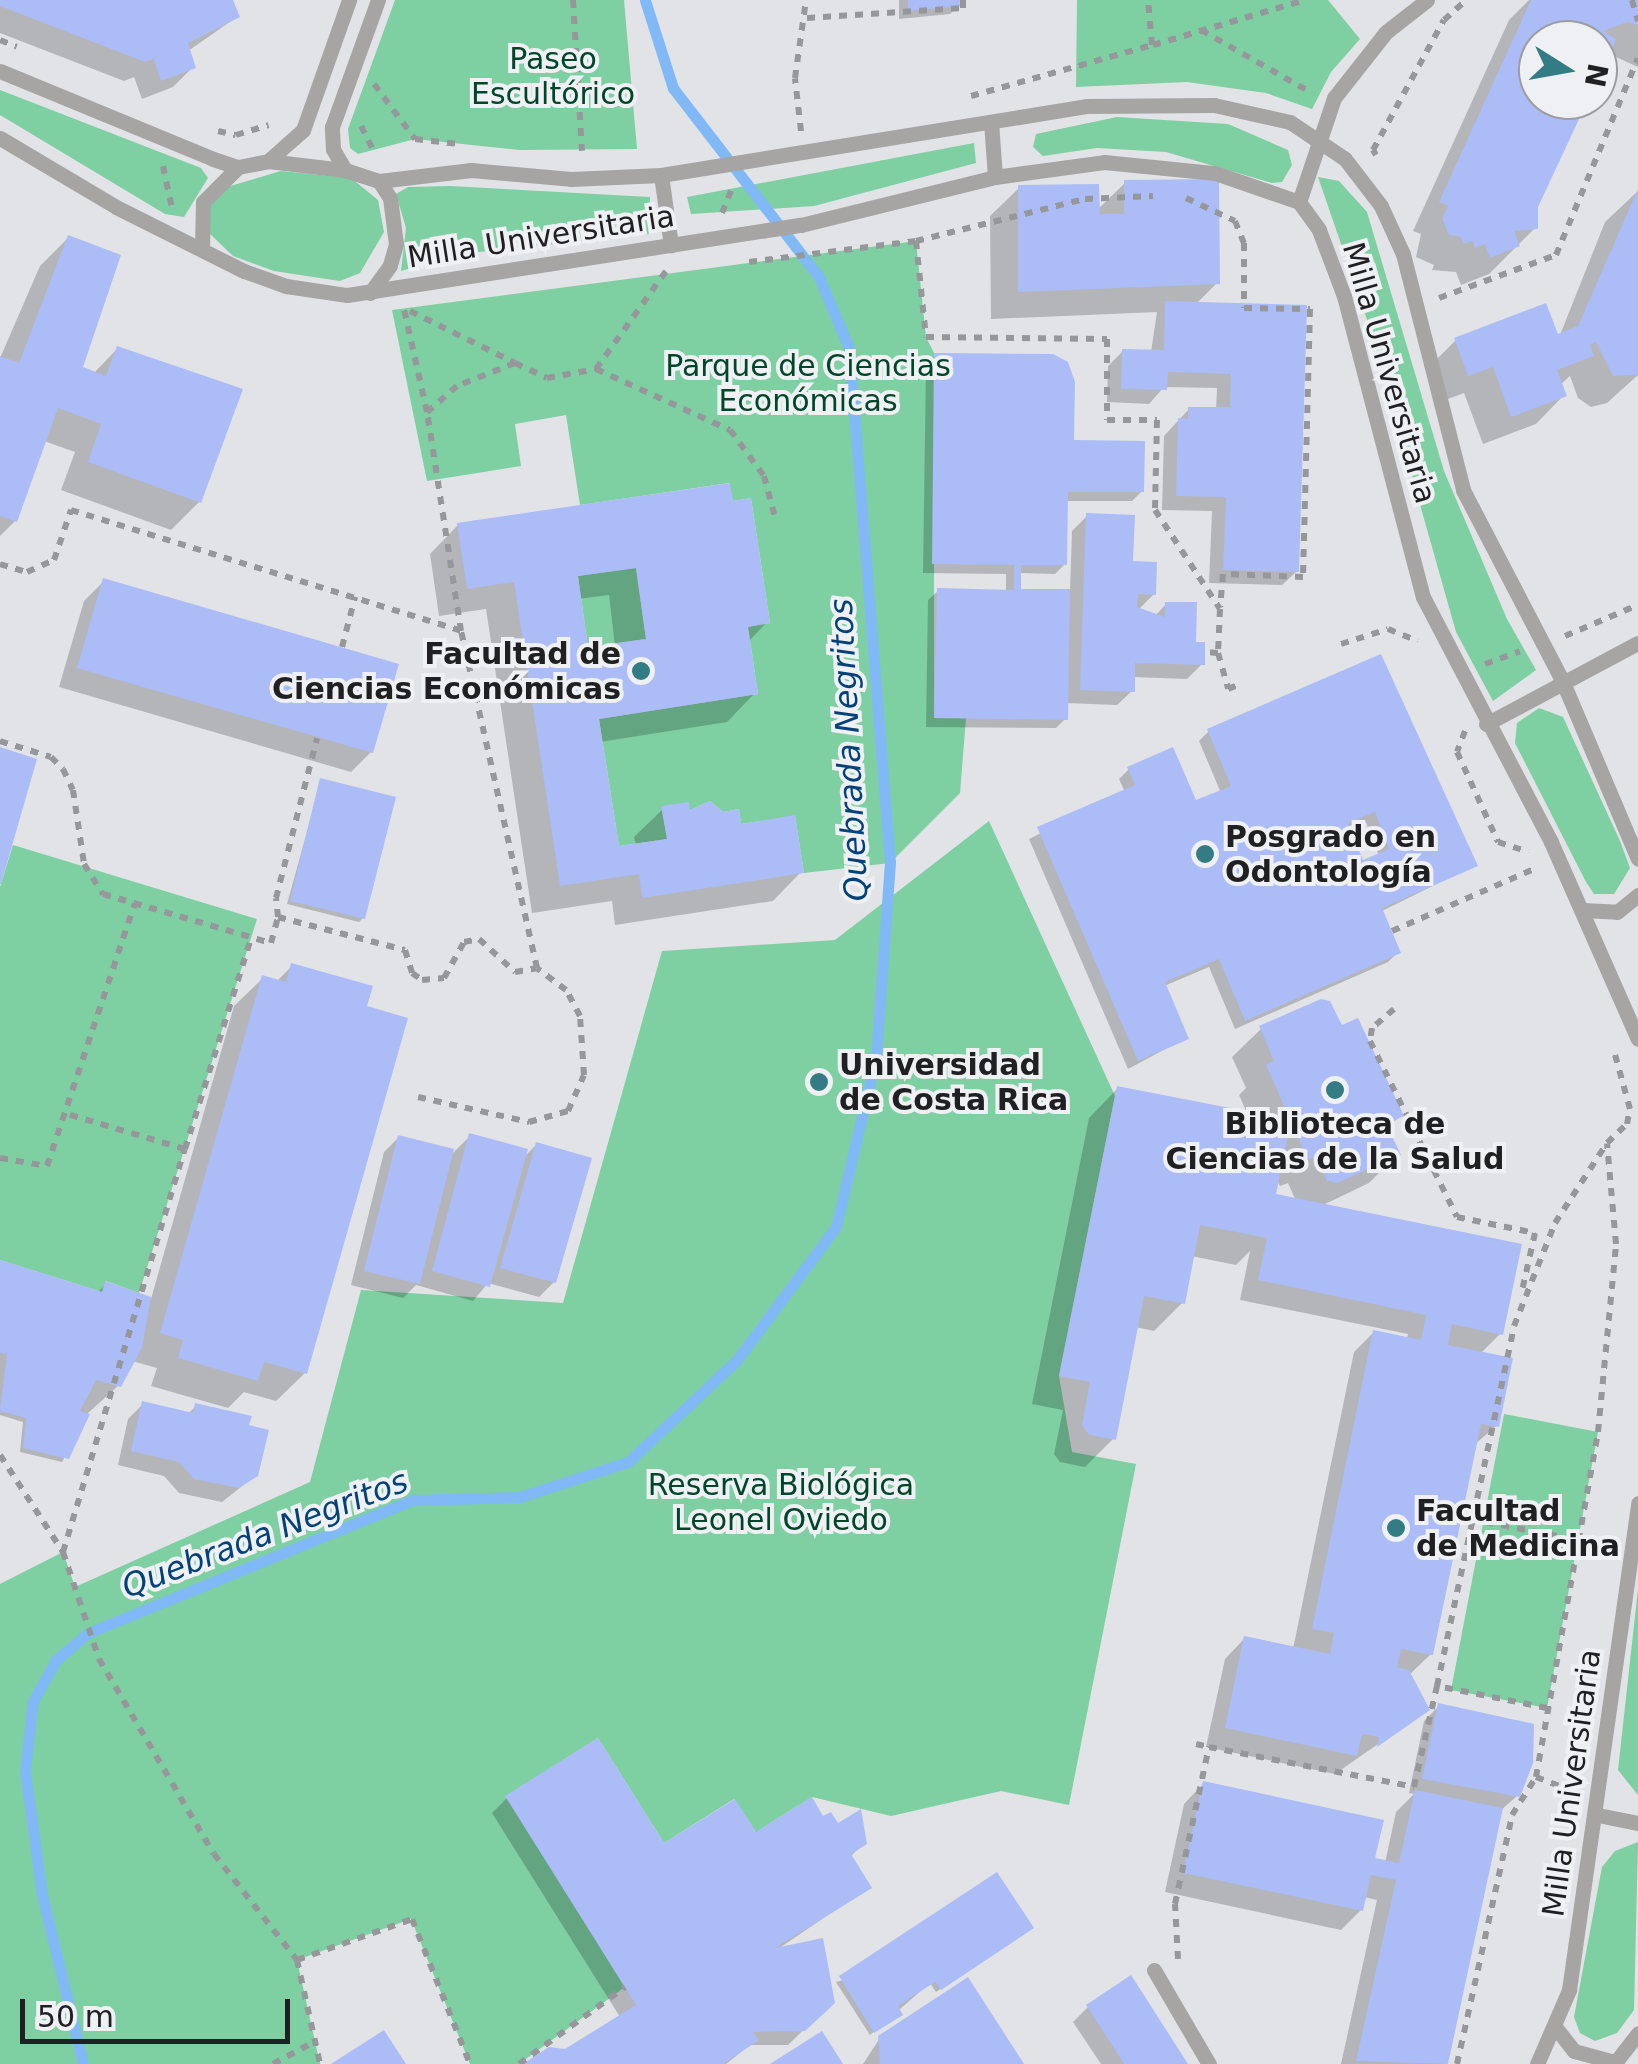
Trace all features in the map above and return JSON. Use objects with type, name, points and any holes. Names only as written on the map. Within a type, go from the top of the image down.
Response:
[{"type":"lane","points":[[268,161],[303,130],[349,0]]},
{"type":"lane","points":[[345,170],[333,149],[332,127],[378,0]]},
{"type":"lane","points":[[1299,202],[1316,136],[1330,106],[1386,32],[1426,0]]},
{"type":"lane","name":"Milla Universitaria","points":[[0,72],[161,139],[238,166],[268,161],[345,170],[380,182],[470,170],[571,179],[666,174],[1086,106],[1214,104],[1260,112],[1316,136],[1358,171],[1381,206],[1403,254],[1463,490],[1562,680],[1638,859]]},
{"type":"lane","points":[[992,122],[995,177]]},
{"type":"lane","name":"Milla Universitaria","points":[[0,138],[170,233],[286,286],[370,293],[800,225],[995,177],[1104,162],[1173,166],[1246,181],[1299,202],[1320,230],[1344,296],[1423,597],[1584,910],[1638,1040]]},
{"type":"lane","points":[[202,248],[203,202],[238,166]]},
{"type":"lane","points":[[666,174],[675,244]]},
{"type":"lane","name":"Milla Universitaria","points":[[370,293],[390,265],[396,244],[390,198],[380,182]]},
{"type":"lane","points":[[1486,724],[1562,680],[1638,643]]},
{"type":"lane","points":[[1584,910],[1617,912],[1638,896]]},
{"type":"lane","name":"Milla Universitaria","points":[[1537,2064],[1556,2028],[1569,1990],[1599,1809],[1638,1502]]},
{"type":"lane","points":[[1599,1809],[1638,1823]]},
{"type":"lane","points":[[1154,1970],[1209,2064]]},
{"type":"lane","points":[[1556,2028],[1574,2051],[1615,2063],[1638,2033]]},
{"type":"path","points":[[574,0],[582,151]]},
{"type":"path","points":[[802,132],[794,78],[807,18],[806,0]]},
{"type":"path","points":[[807,18],[963,8],[963,0]]},
{"type":"path","points":[[1148,0],[1152,45]]},
{"type":"path","points":[[950,102],[1305,0]]},
{"type":"path","points":[[1372,150],[1444,20],[1466,0]]},
{"type":"path","points":[[1632,0],[1638,21]]},
{"type":"path","points":[[1201,30],[1330,106]]},
{"type":"path","points":[[0,40],[36,55]]},
{"type":"path","points":[[1433,292],[1434,300],[1556,254],[1638,58]]},
{"type":"path","points":[[366,74],[415,138],[471,146]]},
{"type":"path","points":[[204,126],[236,135],[276,118]]},
{"type":"path","points":[[784,136],[818,130]]},
{"type":"path","points":[[1363,138],[1380,160]]},
{"type":"path","points":[[161,139],[174,216],[170,233]]},
{"type":"path","points":[[570,151],[598,151]]},
{"type":"path","points":[[722,214],[734,183]]},
{"type":"path","points":[[740,263],[916,241],[1085,199],[1184,198],[1234,221],[1244,243],[1244,308],[1310,309],[1303,577],[1223,574],[1218,653],[1228,689],[1238,685]]},
{"type":"path","points":[[916,241],[926,337],[1107,339],[1108,420],[1157,420],[1156,510],[1220,608]]},
{"type":"path","points":[[596,370],[667,269],[682,268]]},
{"type":"path","points":[[405,308],[461,631],[537,968],[566,990],[580,1016],[584,1075],[568,1111],[529,1122],[418,1097]]},
{"type":"path","points":[[515,363],[547,378],[596,370],[730,430],[764,476],[776,521]]},
{"type":"path","points":[[0,564],[26,572],[54,560],[71,510],[461,631]]},
{"type":"path","points":[[342,648],[355,597]]},
{"type":"path","points":[[1342,644],[1388,628],[1405,632],[1429,655]]},
{"type":"path","points":[[1204,652],[1218,653]]},
{"type":"path","points":[[1458,714],[1465,730],[1457,752],[1498,842],[1527,851],[1544,883]]},
{"type":"path","points":[[0,741],[51,758],[63,769],[73,790],[90,883],[135,904],[271,943],[278,918],[276,898],[317,738]]},
{"type":"path","points":[[1392,931],[1536,868]]},
{"type":"path","points":[[0,1158],[47,1166],[135,904]]},
{"type":"path","points":[[278,918],[405,950],[412,973],[422,980],[444,978],[464,942],[479,939],[504,966],[524,975],[537,968]]},
{"type":"path","points":[[63,1552],[250,938]]},
{"type":"path","points":[[1196,1744],[1414,1786],[1535,1233],[1456,1218],[1370,1042],[1372,1028],[1394,1009]]},
{"type":"path","points":[[1514,1326],[1556,1223],[1607,1143],[1627,1124],[1630,1109],[1608,1031]]},
{"type":"path","points":[[64,1113],[184,1149]]},
{"type":"path","points":[[1457,2064],[1512,1814],[1536,1776],[1607,1375],[1616,1244],[1607,1143]]},
{"type":"path","points":[[0,1454],[63,1552],[94,1650],[214,1854],[296,1960],[320,2064]]},
{"type":"path","points":[[1470,1519],[1578,1540]]},
{"type":"path","points":[[1437,1686],[1546,1708]]},
{"type":"path","points":[[1179,1965],[1174,1904],[1209,1746]]},
{"type":"path","points":[[1536,1776],[1599,1809]]},
{"type":"path","points":[[296,1960],[412,1919],[470,2064]]},
{"type":"path","points":[[519,2064],[624,1988]]},
{"type":"path","points":[[273,2064],[312,2042]]},
{"type":"green space","name":"Paseo Escultórico","points":[[395,0],[624,0],[637,149],[519,150],[415,139],[358,154],[350,148],[348,129]]},
{"type":"green space","points":[[1077,0],[1328,0],[1360,39],[1331,72],[1312,109],[1266,93],[1187,82],[1076,87]]},
{"type":"green space","points":[[0,90],[201,168],[208,178],[184,217],[165,214],[0,115]]},
{"type":"green space","points":[[1117,117],[1228,124],[1288,150],[1292,165],[1282,182],[1272,183],[1166,152],[1097,148],[1043,156],[1033,147],[1036,134]]},
{"type":"green space","points":[[974,143],[976,163],[814,206],[691,214],[687,197]]},
{"type":"green space","points":[[281,171],[351,178],[378,200],[384,232],[360,273],[340,281],[274,271],[233,256],[208,232],[209,202],[220,189]]},
{"type":"green space","points":[[1318,177],[1339,181],[1367,212],[1444,471],[1507,619],[1536,670],[1493,701],[1456,632],[1371,331]]},
{"type":"green space","points":[[408,187],[650,197],[650,234],[460,254],[401,271],[406,228],[396,194]]},
{"type":"green space","name":"Parque de Ciencias Económicas","points":[[916,241],[926,337],[934,353],[934,718],[966,718],[960,793],[890,863],[804,873],[795,816],[741,824],[739,809],[723,812],[710,801],[690,810],[662,807],[667,839],[619,846],[599,719],[758,694],[748,627],[770,623],[751,498],[733,501],[729,483],[580,505],[566,415],[515,424],[521,466],[427,481],[392,310]]},
{"type":"green space","points":[[636,568],[646,639],[588,647],[578,576]]},
{"type":"green space","points":[[1539,708],[1563,717],[1620,841],[1630,868],[1614,894],[1594,894],[1586,882],[1515,743],[1517,723]]},
{"type":"green space","name":"Reserva Biológica Leonel Oviedo","points":[[989,821],[1115,1096],[1059,1376],[1072,1452],[1136,1464],[1069,1805],[1001,1791],[891,1816],[812,1797],[756,1832],[734,1799],[664,1843],[598,1738],[506,1796],[625,1987],[519,2064],[470,2064],[411,1919],[297,1960],[320,2064],[0,2064],[0,1584],[63,1552],[75,1587],[310,1482],[361,1290],[563,1303],[662,951],[835,940]]},
{"type":"green space","points":[[13,845],[257,919],[139,1293],[106,1281],[102,1292],[0,1260],[0,887]]},
{"type":"green space","points":[[1504,1414],[1598,1432],[1547,1708],[1451,1690]]},
{"type":"green space","points":[[1638,1589],[1638,1795],[1618,1770]]},
{"type":"green space","points":[[1638,1842],[1634,2010],[1617,2033],[1595,2041],[1580,2033],[1574,2017],[1602,1867],[1615,1851]]},
{"type":"building","points":[[0,0],[233,0],[240,17],[188,43],[196,68],[161,81],[154,59],[145,62],[0,6]]},
{"type":"building","points":[[908,0],[961,0],[962,6],[908,11]]},
{"type":"building","points":[[1531,0],[1638,0],[1638,25],[1627,22],[1618,25],[1618,20],[1522,20]]},
{"type":"building","points":[[1518,29],[1518,120],[1579,120],[1538,207],[1538,229],[1514,231],[1520,246],[1490,258],[1485,244],[1475,248],[1473,241],[1463,244],[1461,237],[1449,235],[1442,219],[1448,206],[1439,202]]},
{"type":"building","points":[[1219,179],[1220,284],[1018,292],[1018,185],[1099,184],[1100,214],[1124,214],[1124,180]]},
{"type":"building","points":[[1638,189],[1638,375],[1613,376],[1596,342],[1590,345],[1594,356],[1557,370],[1567,396],[1511,417],[1493,367],[1468,376],[1454,338],[1546,303],[1558,334],[1578,326]]},
{"type":"building","points":[[68,235],[121,255],[83,367],[106,376],[117,346],[243,389],[201,503],[88,462],[101,424],[58,408],[17,522],[0,516],[0,356],[19,363]]},
{"type":"building","points":[[1165,301],[1307,305],[1299,572],[1223,570],[1226,497],[1176,496],[1178,418],[1188,419],[1188,407],[1230,407],[1231,374],[1168,372],[1167,390],[1121,389],[1122,349],[1164,350]]},
{"type":"building","points":[[934,353],[1053,354],[1068,362],[1075,382],[1074,440],[1145,441],[1144,492],[1068,492],[1067,565],[1021,565],[1021,589],[1070,589],[1068,720],[934,718],[937,588],[1014,590],[1014,565],[932,564]]},
{"type":"building","name":"Facultad de Ciencias Económicas","points":[[730,483],[733,501],[751,498],[770,623],[748,627],[758,694],[599,719],[619,846],[667,839],[661,806],[689,802],[690,810],[710,801],[723,812],[739,809],[741,824],[795,815],[804,873],[642,898],[639,874],[560,886],[514,582],[467,589],[457,523]],"holes":[[[636,568],[646,639],[588,647],[578,576]]]},
{"type":"building","points":[[1086,513],[1135,515],[1133,561],[1157,562],[1156,595],[1138,594],[1137,607],[1165,617],[1165,602],[1197,602],[1196,642],[1205,642],[1205,665],[1135,663],[1135,692],[1080,690]]},
{"type":"building","points":[[103,578],[399,664],[373,753],[77,668]]},
{"type":"building","name":"Posgrado en Odontología","points":[[1381,654],[1478,866],[1382,908],[1401,953],[1245,1021],[1219,959],[1165,982],[1189,1039],[1138,1061],[1037,827],[1135,785],[1127,767],[1173,747],[1196,800],[1231,786],[1207,729]],"holes":[[[1375,812],[1389,849],[1363,860],[1348,823]]]},
{"type":"building","points":[[0,747],[37,759],[1,884],[0,884]]},
{"type":"building","points":[[320,778],[396,797],[365,919],[290,901]]},
{"type":"building","points":[[291,963],[373,986],[367,1006],[408,1018],[307,1374],[264,1362],[258,1381],[178,1358],[183,1340],[160,1333],[262,975],[286,982]]},
{"type":"building","name":"Biblioteca de Ciencias de la Salud","points":[[1321,999],[1330,1001],[1342,1025],[1358,1018],[1404,1116],[1386,1124],[1401,1155],[1337,1183],[1327,1181],[1316,1157],[1308,1160],[1266,1065],[1274,1061],[1259,1026]]},
{"type":"building","name":"Facultad de Medicina","points":[[1117,1086],[1291,1120],[1276,1194],[1522,1244],[1503,1335],[1452,1324],[1448,1345],[1513,1358],[1499,1427],[1481,1424],[1433,1655],[1401,1649],[1397,1667],[1409,1670],[1430,1710],[1377,1747],[1379,1737],[1362,1734],[1357,1756],[1225,1728],[1244,1636],[1330,1654],[1334,1633],[1312,1629],[1373,1330],[1421,1340],[1426,1315],[1258,1280],[1267,1238],[1200,1225],[1185,1304],[1144,1296],[1116,1440],[1089,1435],[1082,1425],[1090,1382],[1059,1376]]},
{"type":"building","points":[[469,1133],[528,1149],[490,1287],[432,1271]]},
{"type":"building","points":[[398,1135],[454,1149],[420,1284],[364,1271]]},
{"type":"building","points":[[536,1142],[592,1158],[556,1283],[500,1268]]},
{"type":"building","points":[[0,1260],[102,1292],[105,1281],[151,1297],[142,1348],[121,1387],[96,1380],[80,1411],[90,1414],[69,1459],[23,1448],[26,1418],[0,1411],[7,1354],[0,1353]]},
{"type":"building","points":[[142,1401],[193,1413],[195,1403],[252,1416],[249,1425],[269,1430],[258,1476],[239,1488],[194,1479],[179,1462],[131,1451]]},
{"type":"building","points":[[1438,1703],[1534,1724],[1533,1763],[1520,1797],[1422,1779]]},
{"type":"building","points":[[598,1738],[664,1843],[735,1799],[756,1832],[812,1797],[823,1816],[831,1812],[838,1823],[861,1809],[867,1844],[851,1854],[872,1888],[775,1948],[823,1938],[835,2003],[805,2031],[753,2032],[759,2040],[723,2064],[523,2064],[549,2047],[565,2049],[636,2005],[505,1796]]},
{"type":"building","points":[[1203,1781],[1384,1820],[1375,1858],[1399,1863],[1415,1790],[1503,1808],[1448,2064],[1356,2061],[1396,1880],[1371,1875],[1363,1911],[1183,1873]]},
{"type":"building","points":[[997,1872],[1034,1928],[941,1990],[935,1982],[898,2006],[903,2015],[874,2033],[839,1976]]},
{"type":"building","points":[[1131,1975],[1188,2064],[1124,2064],[1086,2005]]},
{"type":"building","points":[[968,1977],[1024,2064],[880,2064],[878,2036]]},
{"type":"building","points":[[384,2030],[406,2064],[331,2064]]},
{"type":"building","points":[[822,2031],[843,2064],[770,2064]]},
{"type":"waterway","name":"Quebrada Negritos","points":[[83,2064],[42,1895],[25,1771],[33,1701],[56,1660],[88,1633],[413,1500],[520,1497],[628,1462],[736,1361],[836,1227],[876,1057],[890,863],[849,348],[819,277],[673,88],[645,0]]},
{"type":"place","name":"Facultad de Ciencias Económicas","points":[[641,671]]},
{"type":"place","name":"Posgrado en Odontología","points":[[1205,854]]},
{"type":"place","name":"Universidad de Costa Rica","points":[[819,1082]]},
{"type":"place","name":"Biblioteca de Ciencias de la Salud","points":[[1335,1090]]},
{"type":"place","name":"Facultad de Medicina","points":[[1396,1528]]}]
